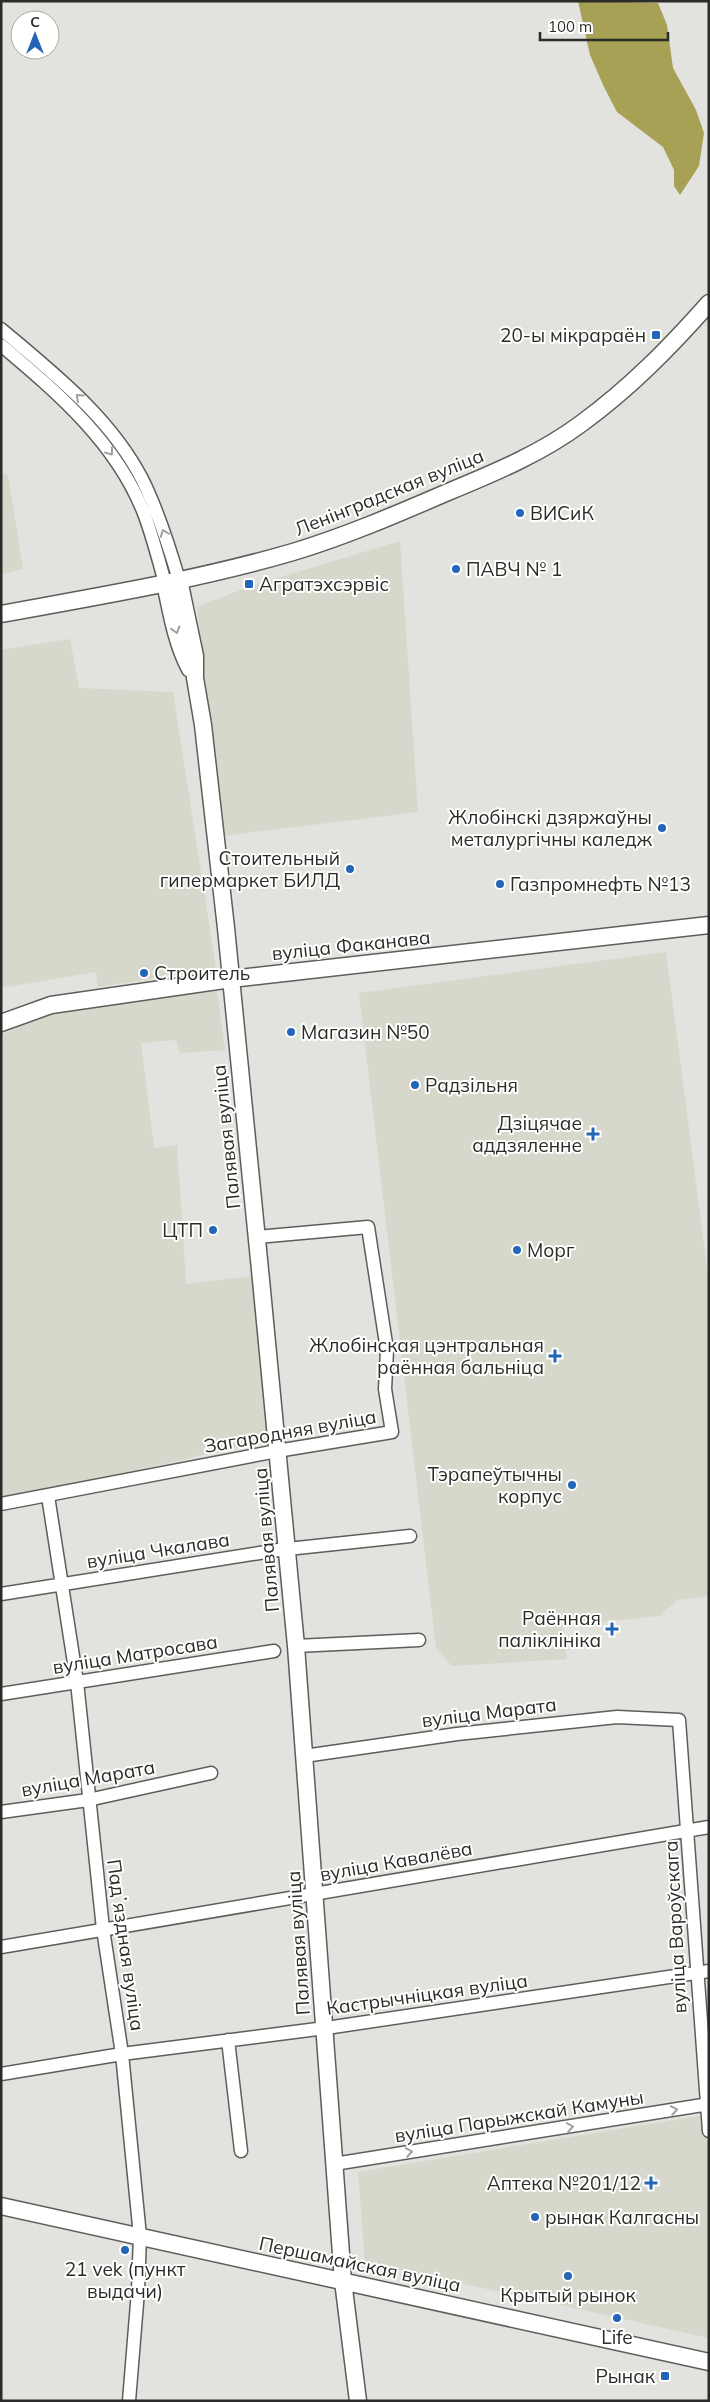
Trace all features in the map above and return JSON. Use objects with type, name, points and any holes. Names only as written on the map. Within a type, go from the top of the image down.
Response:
[{"type":"main road","name":"Ленінградская вуліца","points":[[1,614],[172,581],[268,558],[354,531],[522,459],[581,424],[621,393],[660,358],[709,303]]},
{"type":"main road","name":"Палявая вуліца","points":[[172,581],[171,614],[185,659],[195,678],[203,725],[231,979],[296,1646],[343,2281],[358,2401]]},
{"type":"main road","name":"вуліца Факанава","points":[[1,1023],[51,1005],[231,979],[709,925]]},
{"type":"main road","name":"Першамайская вуліца","points":[[1,2206],[709,2362]]},
{"type":"street","points":[[1,329],[87,403],[121,446],[145,486],[167,541],[172,581]]},
{"type":"street","points":[[1,345],[79,414],[113,454],[145,516],[172,581]]},
{"type":"street","name":"Загародняя вуліца","points":[[1,1504],[278,1451],[392,1432],[385,1389],[386,1350],[368,1228],[257,1237]]},
{"type":"street","name":"Падʼяздная вуліца","points":[[48,1496],[77,1682],[103,1929],[122,2054],[140,2236],[138,2291],[129,2401]]},
{"type":"street","name":"вуліца Чкалава","points":[[1,1594],[287,1549],[410,1536]]},
{"type":"street","points":[[296,1646],[420,1640]]},
{"type":"street","name":"вуліца Матросава","points":[[1,1694],[274,1651]]},
{"type":"street","name":"вуліца Марата","points":[[304,1756],[457,1734],[616,1717],[679,1720]]},
{"type":"street","name":"вуліца Вароўскага","points":[[679,1720],[702,1972],[709,2131]]},
{"type":"street","name":"вуліца Марата","points":[[1,1812],[88,1800],[212,1773]]},
{"type":"street","name":"вуліца Кавалёва","points":[[1,1947],[709,1827]]},
{"type":"street","name":"Кастрычніцкая вуліца","points":[[1,2074],[122,2054],[324,2028],[702,1972]]},
{"type":"street","points":[[228,2040],[241,2151]]},
{"type":"street","name":"вуліца Парыжскай Камуны","points":[[334,2164],[707,2104]]},
{"type":"shaded area","points":[[578,1],[658,3],[667,25],[673,68],[696,110],[704,133],[699,166],[680,195],[674,186],[674,170],[663,147],[617,112],[590,55]]},
{"type":"shaded area","points":[[1,471],[8,476],[23,569],[1,574]]},
{"type":"shaded area","points":[[400,541],[418,812],[222,836],[197,607],[251,586]]},
{"type":"shaded area","points":[[70,639],[79,688],[173,692],[216,969],[98,987],[96,972],[1,988],[1,650]]},
{"type":"shaded area","name":"Жлобінская цэнтральная раённая бальніца","points":[[666,952],[709,1283],[709,1596],[677,1600],[659,1616],[563,1626],[567,1659],[452,1666],[436,1648],[359,993]]},
{"type":"shaded area","points":[[217,991],[225,1050],[180,1053],[176,1040],[141,1043],[154,1148],[177,1145],[186,1284],[252,1276],[268,1440],[46,1491],[1,1498],[1,1035],[59,1009]]},
{"type":"shaded area","name":"рынак Калгасны","points":[[704,2115],[709,2157],[709,2338],[365,2262],[358,2172]]},
{"type":"place","name":"20-ы мікрараён","points":[[656,335]]},
{"type":"place","name":"ВИСиК","points":[[520,513]]},
{"type":"place","name":"ПАВЧ № 1","points":[[456,569]]},
{"type":"place","name":"Агратэхсэрвіс","points":[[249,584]]},
{"type":"place","name":"Жлобінскі дзяржаўны металургічны каледж","points":[[662,828]]},
{"type":"place","name":"Стоительный гипермаркет БИЛД","points":[[350,869]]},
{"type":"place","name":"Газпромнефть №13","points":[[500,884]]},
{"type":"place","name":"Строитель","points":[[144,973]]},
{"type":"place","name":"Магазин №50","points":[[291,1032]]},
{"type":"place","name":"Радзільня","points":[[415,1085]]},
{"type":"place","name":"Дзіцячае аддзяленне","points":[[593,1134]]},
{"type":"place","name":"ЦТП","points":[[213,1230]]},
{"type":"place","name":"Морг","points":[[517,1250]]},
{"type":"place","name":"Жлобінская цэнтральная раённая бальніца","points":[[555,1356]]},
{"type":"place","name":"Тэрапеўтычны корпус","points":[[572,1485]]},
{"type":"place","name":"Раённая паліклініка","points":[[612,1629]]},
{"type":"place","name":"Аптека №201/12","points":[[651,2183]]},
{"type":"place","name":"рынак Калгасны","points":[[535,2217]]},
{"type":"place","name":"21 vek (пункт выдачи)","points":[[125,2250]]},
{"type":"place","name":"Крытый рынок","points":[[568,2276]]},
{"type":"place","name":"Life","points":[[617,2318]]},
{"type":"place","name":"Рынак","points":[[665,2376]]}]
